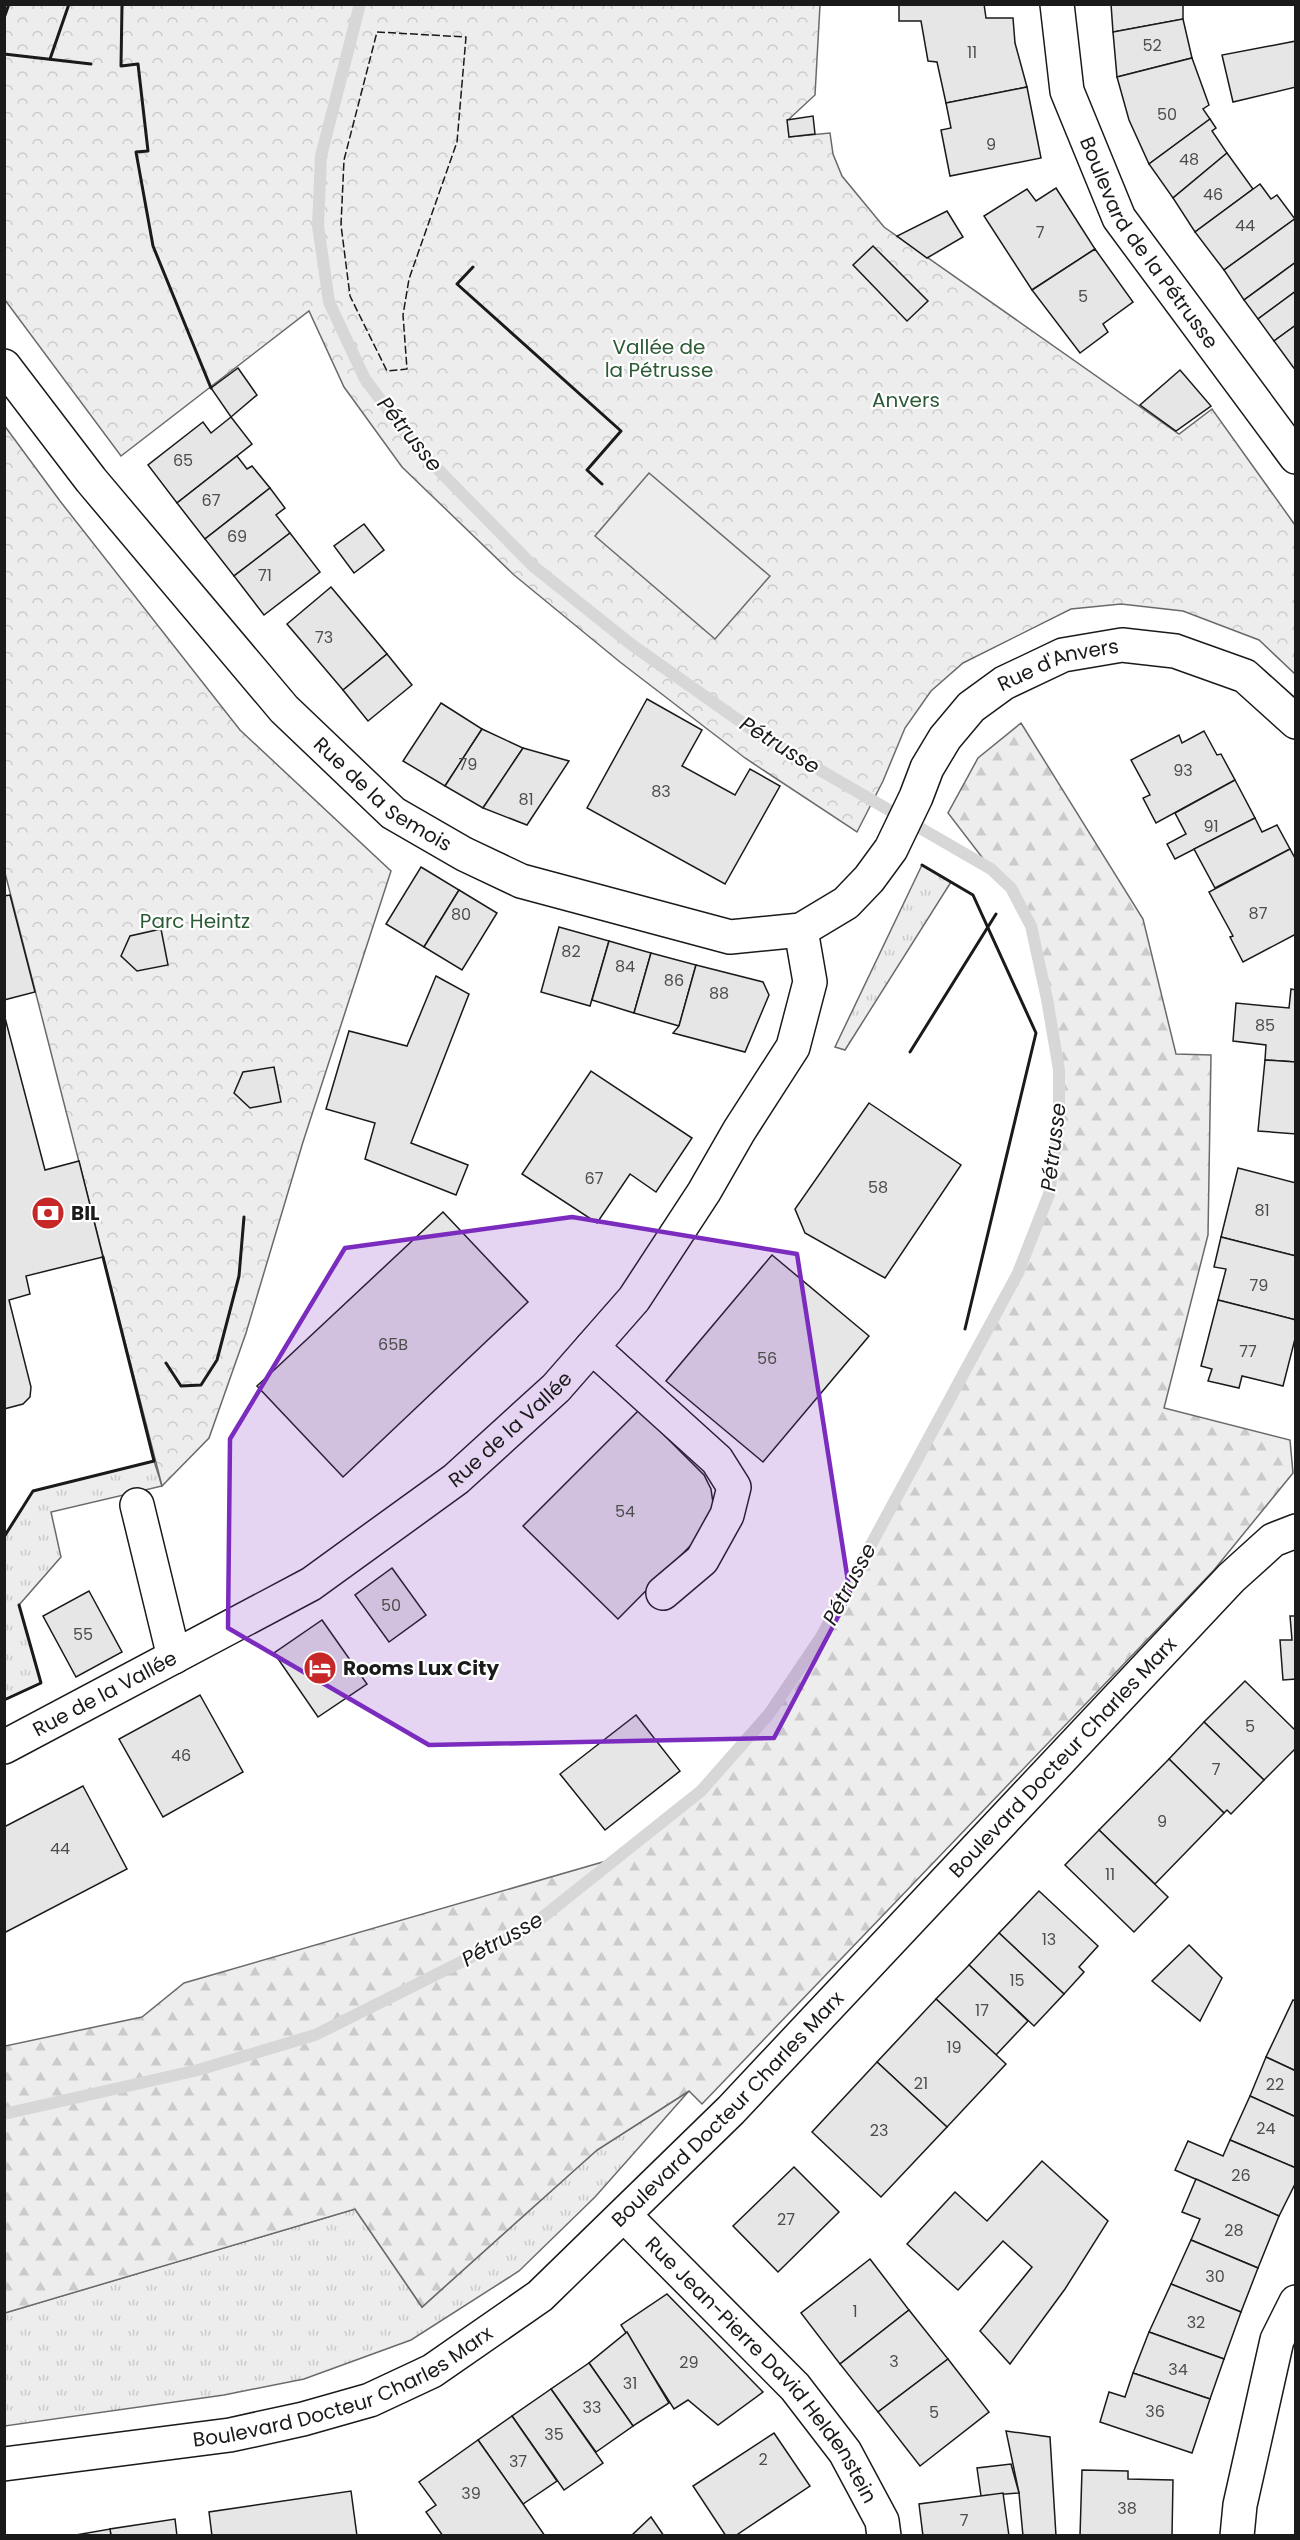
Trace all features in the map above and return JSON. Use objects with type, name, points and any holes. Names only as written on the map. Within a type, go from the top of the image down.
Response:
[{"type":"street","name":"Boulevard de la Pétrusse","points":[[1057,4],[1067,91],[1119,218],[1293,448]]},
{"type":"street","name":"Rue de la Semois","points":[[4,366],[91,480],[284,709],[393,813],[464,854],[521,881],[730,937],[801,930],[846,903],[869,879],[891,849]]},
{"type":"street","name":"Rue d'Anvers","points":[[891,849],[927,768],[945,738],[971,707],[1004,684],[1063,655],[1122,645],[1175,651],[1245,676],[1296,722]]},
{"type":"street","name":"Rue de la Vallée","points":[[4,1747],[311,1584],[456,1479],[556,1388],[634,1299],[704,1192],[739,1131],[793,1047],[810,982],[801,930]]},
{"type":"street","points":[[592,1347],[717,1460],[734,1487],[727,1515],[702,1560],[663,1593]]},
{"type":"street","points":[[137,1506],[174,1657]]},
{"type":"street","name":"Boulevard Docteur Charles Marx","points":[[10,2463],[230,2434],[303,2419],[370,2400],[432,2371],[540,2296],[731,2110],[1231,1578],[1273,1540],[1296,1531]]},
{"type":"street","name":"Rue Jean-Pierre David Heldenstein","points":[[624,2215],[795,2387],[845,2452],[882,2521],[884,2535]]},
{"type":"street","points":[[1237,2535],[1240,2505],[1277,2340],[1296,2302]]},
{"type":"highlighted area","points":[[572,1217],[797,1254],[850,1594],[774,1738],[429,1745],[228,1628],[230,1439],[345,1248]]},
{"type":"green space","name":"Vallée de la Pétrusse","points":[[4,5],[820,5],[815,95],[788,120],[789,137],[830,133],[833,154],[842,176],[884,227],[1179,434],[1212,409],[1295,525],[1295,674],[1259,640],[1183,611],[1121,604],[1071,609],[963,663],[931,691],[905,728],[883,781],[857,832],[745,758],[620,662],[514,575],[402,467],[344,387],[309,311],[121,456],[5,300]]},
{"type":"green space","name":"Parc Heintz","points":[[4,425],[60,501],[240,730],[391,871],[303,1142],[246,1333],[209,1438],[162,1486],[5,873]]},
{"type":"green space","points":[[1021,723],[1143,919],[1176,1054],[1211,1055],[1208,1235],[1164,1408],[1290,1440],[1293,1473],[1214,1570],[702,2104],[689,2091],[597,2150],[422,2307],[355,2209],[5,2313],[5,2046],[142,2017],[184,1983],[620,1857],[701,1791],[769,1714],[821,1637],[1018,1273],[1049,1194],[1059,1125],[1059,1070],[1047,999],[1031,927],[1011,888],[991,869],[948,813],[978,758]]},
{"type":"green space","points":[[922,865],[951,882],[845,1050],[835,1047]]},
{"type":"green space","points":[[154,1461],[162,1486],[51,1512],[61,1557],[19,1605],[41,1683],[5,1700],[4,1537],[33,1491]]},
{"type":"green space","points":[[689,2091],[595,2197],[519,2271],[411,2340],[304,2379],[224,2395],[5,2426],[4,2313],[355,2209],[422,2307],[597,2150]]},
{"type":"shaded area","points":[[649,473],[770,576],[715,639],[595,536]]},
{"type":"building","points":[[899,4],[984,4],[986,18],[1013,18],[1015,43],[1027,87],[946,103],[937,62],[928,61],[921,21],[899,21]]},
{"type":"building","points":[[1111,4],[1183,4],[1183,19],[1113,32]]},
{"type":"building","points":[[1183,19],[1192,58],[1117,77],[1113,32]]},
{"type":"building","points":[[1296,41],[1296,87],[1233,102],[1222,55]]},
{"type":"building","points":[[1192,58],[1209,105],[1203,109],[1210,119],[1149,164],[1129,120],[1117,77]]},
{"type":"building","points":[[1027,87],[1041,158],[950,176],[941,130],[951,128],[946,103]]},
{"type":"building","points":[[813,116],[815,134],[789,137],[787,120]]},
{"type":"building","points":[[1210,119],[1216,128],[1212,131],[1227,153],[1173,198],[1149,164]]},
{"type":"building","points":[[1227,153],[1253,189],[1195,232],[1173,198]]},
{"type":"building","points":[[1260,184],[1271,199],[1277,195],[1295,219],[1224,270],[1195,232]]},
{"type":"building","points":[[1056,188],[1095,249],[1032,290],[984,216],[1027,189],[1036,201]]},
{"type":"building","points":[[947,211],[963,237],[927,258],[897,236]]},
{"type":"building","points":[[1296,218],[1296,262],[1244,300],[1224,270]]},
{"type":"building","points":[[873,246],[928,301],[907,321],[853,265]]},
{"type":"building","points":[[1095,249],[1133,302],[1103,324],[1108,332],[1080,353],[1032,290]]},
{"type":"building","points":[[1296,262],[1296,291],[1258,319],[1244,300]]},
{"type":"building","points":[[1296,291],[1296,325],[1274,341],[1258,319]]},
{"type":"building","points":[[1296,325],[1296,371],[1274,341]]},
{"type":"building","points":[[238,368],[257,395],[231,417],[211,388]]},
{"type":"building","points":[[1180,370],[1211,406],[1176,431],[1140,405]]},
{"type":"building","points":[[231,417],[252,444],[177,503],[148,465],[203,422],[211,433]]},
{"type":"building","points":[[237,456],[247,469],[252,466],[270,488],[205,539],[177,503]]},
{"type":"building","points":[[270,488],[285,508],[276,515],[290,533],[234,576],[205,539]]},
{"type":"building","points":[[364,524],[384,550],[354,573],[334,546]]},
{"type":"building","points":[[290,533],[320,572],[264,615],[234,576]]},
{"type":"building","points":[[331,587],[387,654],[343,690],[287,624]]},
{"type":"building","points":[[387,654],[412,685],[368,721],[343,690]]},
{"type":"building","points":[[647,699],[702,730],[682,766],[735,795],[750,769],[780,786],[725,884],[587,808]]},
{"type":"building","points":[[441,703],[482,729],[445,786],[403,761]]},
{"type":"building","points":[[482,729],[523,748],[483,808],[445,786]]},
{"type":"building","points":[[1204,731],[1217,755],[1221,754],[1235,780],[1156,823],[1143,798],[1150,795],[1131,760],[1179,735],[1182,743]]},
{"type":"building","points":[[523,748],[569,761],[527,825],[483,808]]},
{"type":"building","points":[[1235,780],[1255,818],[1175,859],[1167,844],[1186,834],[1175,813]]},
{"type":"building","points":[[1255,818],[1262,832],[1277,825],[1290,849],[1215,888],[1194,849]]},
{"type":"building","points":[[1290,849],[1296,860],[1296,934],[1243,962],[1230,937],[1233,936],[1209,892]]},
{"type":"building","points":[[421,867],[459,890],[424,947],[386,924]]},
{"type":"building","points":[[459,890],[497,913],[462,970],[424,947]]},
{"type":"building","points":[[10,895],[35,992],[4,1000],[4,896]]},
{"type":"building","points":[[559,927],[609,941],[590,1006],[541,992]]},
{"type":"building","points":[[161,929],[168,965],[137,971],[121,956],[130,936]]},
{"type":"building","points":[[609,941],[651,953],[634,1013],[592,1000]]},
{"type":"building","points":[[651,953],[696,965],[679,1026],[634,1013]]},
{"type":"building","points":[[696,965],[763,982],[769,995],[745,1052],[673,1033],[679,1026]]},
{"type":"building","points":[[436,976],[469,994],[411,1143],[468,1165],[456,1195],[365,1159],[375,1123],[326,1109],[349,1031],[407,1046]]},
{"type":"building","points":[[1291,989],[1296,990],[1296,1062],[1265,1060],[1266,1045],[1233,1041],[1236,1003],[1289,1008]]},
{"type":"building","name":"BIL","points":[[4,1014],[45,1170],[79,1161],[103,1257],[26,1276],[30,1294],[9,1300],[31,1387],[30,1397],[23,1404],[4,1409]]},
{"type":"building","points":[[1265,1060],[1296,1062],[1296,1134],[1258,1131]]},
{"type":"building","points":[[274,1067],[281,1102],[250,1108],[234,1093],[243,1072]]},
{"type":"building","points":[[591,1071],[692,1138],[656,1192],[630,1174],[597,1223],[522,1174]]},
{"type":"building","points":[[869,1103],[961,1165],[885,1278],[805,1233],[795,1209]]},
{"type":"building","points":[[1238,1168],[1296,1183],[1296,1256],[1221,1237]]},
{"type":"building","points":[[443,1212],[528,1302],[343,1477],[257,1386]]},
{"type":"building","points":[[1221,1237],[1296,1256],[1296,1320],[1218,1300],[1226,1269],[1214,1267]]},
{"type":"building","points":[[772,1255],[869,1336],[763,1462],[666,1381]]},
{"type":"building","points":[[1218,1300],[1296,1320],[1296,1335],[1283,1386],[1242,1376],[1239,1388],[1208,1381],[1212,1369],[1201,1366]]},
{"type":"building","points":[[639,1410],[704,1475],[711,1489],[713,1503],[705,1531],[618,1619],[523,1526]]},
{"type":"building","points":[[392,1568],[426,1615],[389,1642],[355,1595]]},
{"type":"building","points":[[89,1591],[122,1652],[76,1677],[43,1616]]},
{"type":"building","points":[[1290,1616],[1296,1616],[1296,1679],[1283,1680],[1280,1640],[1292,1640]]},
{"type":"building","name":"Rooms Lux City","points":[[322,1620],[367,1684],[318,1717],[274,1653]]},
{"type":"building","points":[[1245,1681],[1296,1731],[1296,1748],[1264,1780],[1204,1722]]},
{"type":"building","points":[[200,1695],[243,1772],[163,1817],[119,1739]]},
{"type":"building","points":[[636,1715],[680,1771],[605,1830],[560,1774]]},
{"type":"building","points":[[1204,1722],[1264,1780],[1231,1814],[1227,1810],[1224,1813],[1169,1759]]},
{"type":"building","points":[[1169,1759],[1224,1813],[1155,1884],[1099,1830]]},
{"type":"building","points":[[83,1786],[127,1869],[4,1933],[4,1827]]},
{"type":"building","points":[[1099,1830],[1168,1897],[1134,1932],[1065,1865]]},
{"type":"building","points":[[1039,1891],[1098,1946],[1079,1967],[1084,1972],[1064,1994],[999,1933]]},
{"type":"building","points":[[999,1933],[1064,1994],[1034,2026],[969,1965]]},
{"type":"building","points":[[1189,1945],[1222,1978],[1200,2021],[1152,1981]]},
{"type":"building","points":[[969,1965],[1028,2021],[996,2055],[936,1999]]},
{"type":"building","points":[[936,1999],[1006,2064],[947,2127],[877,2062]]},
{"type":"building","points":[[1293,2000],[1296,2001],[1296,2071],[1266,2057]]},
{"type":"building","points":[[1266,2057],[1296,2071],[1296,2117],[1250,2096]]},
{"type":"building","points":[[877,2062],[947,2127],[881,2197],[812,2132]]},
{"type":"building","points":[[1250,2096],[1296,2117],[1296,2168],[1230,2140]]},
{"type":"building","points":[[1230,2140],[1296,2168],[1296,2182],[1279,2216],[1175,2170],[1188,2141],[1223,2156]]},
{"type":"building","points":[[1042,2161],[1108,2221],[1065,2289],[1010,2364],[980,2331],[1032,2267],[1003,2241],[958,2290],[907,2244],[955,2192],[987,2221]]},
{"type":"building","points":[[794,2167],[839,2212],[778,2272],[733,2226]]},
{"type":"building","points":[[1196,2179],[1279,2216],[1258,2268],[1191,2240],[1200,2219],[1182,2212]]},
{"type":"building","points":[[1191,2240],[1258,2268],[1241,2312],[1171,2284]]},
{"type":"building","points":[[870,2259],[909,2310],[840,2364],[801,2313]]},
{"type":"building","points":[[1171,2284],[1241,2312],[1224,2359],[1149,2332]]},
{"type":"building","points":[[667,2294],[763,2392],[718,2425],[688,2400],[674,2409],[621,2325]]},
{"type":"building","points":[[909,2310],[948,2359],[878,2412],[840,2364]]},
{"type":"building","points":[[627,2332],[669,2403],[633,2426],[589,2363]]},
{"type":"building","points":[[1149,2332],[1224,2359],[1210,2399],[1133,2373]]},
{"type":"building","points":[[948,2359],[989,2412],[920,2466],[878,2412]]},
{"type":"building","points":[[589,2363],[633,2426],[596,2452],[551,2389]]},
{"type":"building","points":[[1133,2373],[1210,2399],[1192,2453],[1100,2422],[1109,2392],[1125,2397]]},
{"type":"building","points":[[551,2389],[603,2463],[564,2490],[512,2416]]},
{"type":"building","points":[[512,2416],[557,2481],[523,2504],[478,2440]]},
{"type":"building","points":[[1006,2431],[1050,2437],[1056,2536],[1023,2536],[1019,2493]]},
{"type":"building","points":[[774,2433],[810,2486],[735,2536],[726,2536],[693,2486]]},
{"type":"building","points":[[478,2440],[545,2536],[443,2536],[426,2512],[436,2505],[419,2482]]},
{"type":"building","points":[[1011,2464],[1019,2493],[981,2496],[977,2468]]},
{"type":"building","points":[[1082,2470],[1128,2471],[1128,2479],[1173,2480],[1172,2536],[1080,2536]]},
{"type":"building","points":[[351,2491],[357,2536],[212,2536],[209,2512]]},
{"type":"building","points":[[1003,2493],[1009,2536],[923,2536],[919,2504]]},
{"type":"building","points":[[651,2517],[664,2536],[631,2536]]},
{"type":"building","points":[[175,2519],[177,2536],[111,2536],[110,2529]]},
{"type":"building","points":[[110,2529],[111,2536],[70,2536]]},
{"type":"waterway","name":"Pétrusse","points":[[4,2114],[198,2070],[315,2035],[529,1928],[701,1791],[769,1714],[821,1637],[1018,1273],[1049,1194],[1059,1125],[1059,1070],[1031,926],[1011,888],[991,869],[761,736],[632,645],[533,566],[415,446],[365,379],[329,302],[318,226],[321,156],[360,4]]},
{"type":"fence","points":[[377,32],[466,37],[457,142],[409,279],[403,315],[407,369],[387,371],[350,296],[341,225],[344,160],[377,32]]},
{"type":"wall","points":[[4,18],[9,4]]},
{"type":"wall","points":[[50,59],[69,4]]},
{"type":"wall","points":[[122,5],[121,66],[138,64],[148,151],[136,152],[153,246],[211,388]]},
{"type":"wall","points":[[4,54],[91,64]]},
{"type":"wall","points":[[473,267],[457,284],[621,431],[587,470],[602,484]]},
{"type":"wall","points":[[922,865],[973,895],[1036,1033],[965,1329]]},
{"type":"wall","points":[[910,1052],[996,914]]},
{"type":"wall","points":[[166,1363],[181,1386],[201,1385],[217,1360],[239,1276],[244,1217]]},
{"type":"wall","points":[[4,1537],[33,1491],[154,1461],[103,1257]]},
{"type":"wall","points":[[4,1700],[41,1683],[19,1605]]},
{"type":"place","name":"BIL","points":[[48,1213]]},
{"type":"place","name":"Rooms Lux City","points":[[320,1668]]},
{"type":"park label","name":"Anvers","points":[[906,400]]}]
